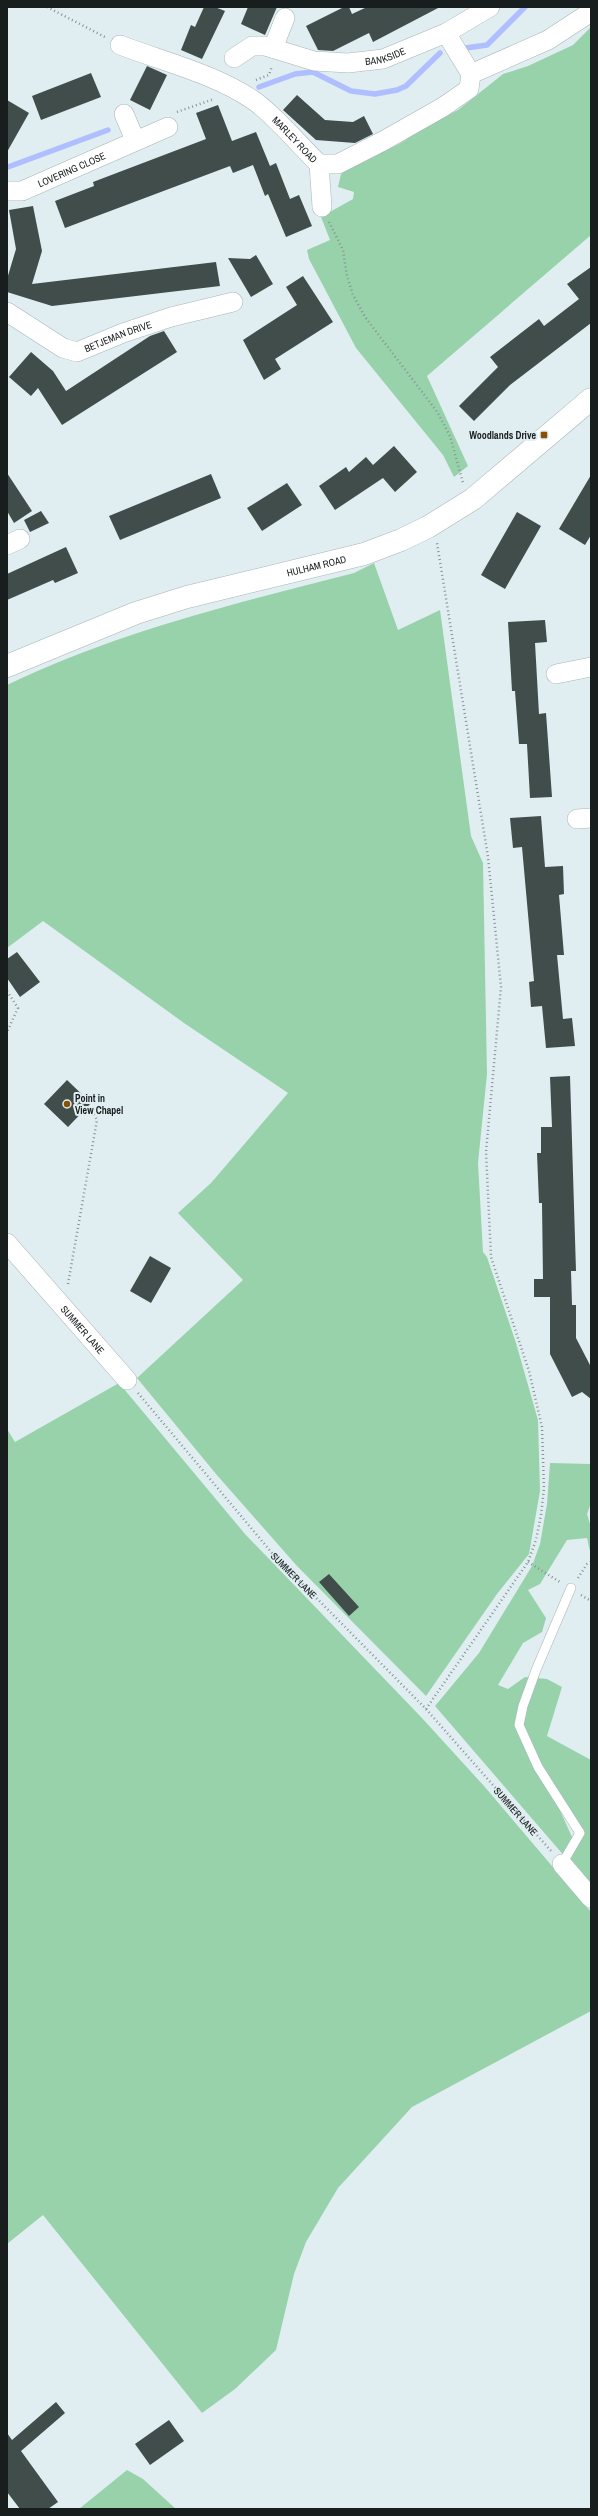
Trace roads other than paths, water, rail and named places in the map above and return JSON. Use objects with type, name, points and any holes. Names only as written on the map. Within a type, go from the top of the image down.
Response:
[{"type":"street","name":"BANKSIDE","points":[[234,58],[252,46],[273,48],[314,60],[348,64],[383,59],[446,33],[490,7]]},
{"type":"street","points":[[446,33],[472,74],[548,40],[591,12]]},
{"type":"street","points":[[273,48],[285,18]]},
{"type":"street","name":"MARLEY ROAD","points":[[120,45],[175,64],[231,87],[253,100],[318,164],[338,164],[383,142],[443,108],[469,89],[472,74]]},
{"type":"street","points":[[124,114],[135,140]]},
{"type":"street","name":"LOVERING CLOSE","points":[[7,190],[22,191],[135,140],[168,127]]},
{"type":"street","points":[[318,164],[322,207]]},
{"type":"street","name":"BETJEMAN DRIVE","points":[[7,312],[63,348],[77,352],[123,333],[193,321],[232,302]]},
{"type":"street","name":"HULHAM ROAD","points":[[7,666],[136,613],[187,597],[381,549],[428,527],[473,499],[591,399]]},
{"type":"street","points":[[556,674],[591,667]]},
{"type":"street","name":"SUMMER LANE","points":[[7,1243],[58,1299],[127,1380]]},
{"type":"street","points":[[562,1864],[591,1898]]},
{"type":"lane","points":[[562,1864],[580,1833],[538,1767],[519,1725],[523,1706],[536,1670],[573,1586]]},
{"type":"waterway","points":[[466,48],[487,45],[525,7]]},
{"type":"waterway","points":[[259,87],[295,74],[313,72],[351,91],[375,94],[397,90],[406,86],[440,53]]},
{"type":"waterway","points":[[8,167],[108,130]]},
{"type":"place","name":"Woodlands Drive","points":[[544,435]]},
{"type":"place","name":"Point in View Chapel","points":[[67,1104]]}]
